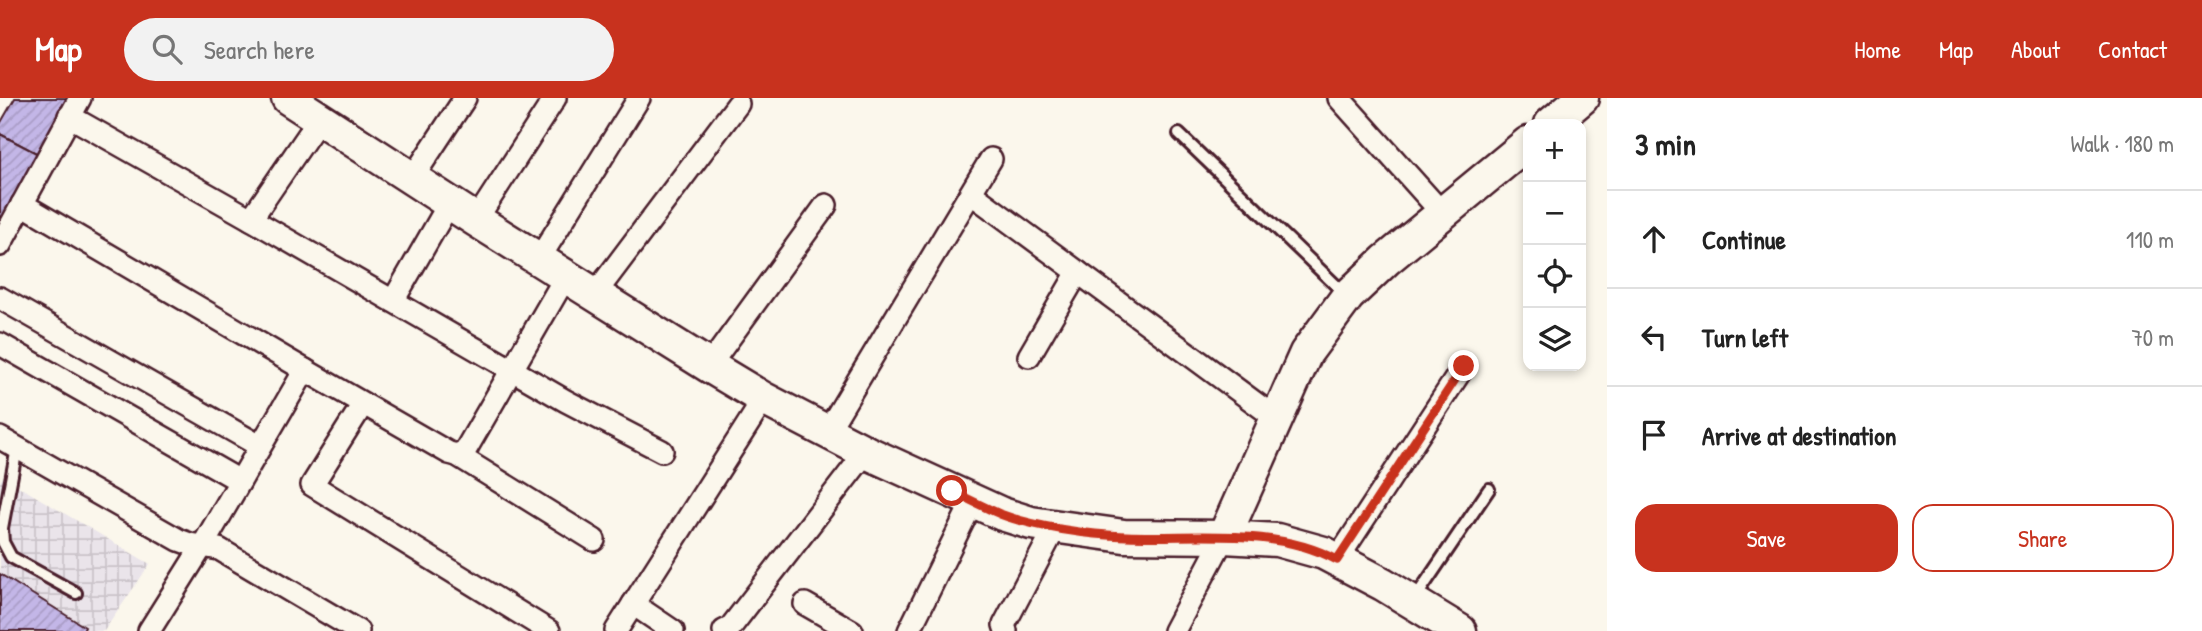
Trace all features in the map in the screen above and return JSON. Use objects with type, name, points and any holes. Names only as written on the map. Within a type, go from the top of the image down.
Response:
[{"type":"street","points":[[288,98],[476,220],[764,399],[866,452],[973,501],[1002,514],[1055,528],[1124,536],[1277,540],[1324,553],[1460,631]]},
{"type":"street","points":[[413,177],[465,98]]},
{"type":"street","points":[[476,220],[555,98]]},
{"type":"street","points":[[540,259],[639,98]]},
{"type":"street","points":[[1339,98],[1442,213]]},
{"type":"street","points":[[594,294],[738,104]]},
{"type":"street","points":[[0,245],[74,107],[251,219],[566,401],[662,451]]},
{"type":"street","points":[[251,219],[320,118]]},
{"type":"street","points":[[1174,631],[1224,537],[1306,353],[1348,296],[1386,260],[1523,147]]},
{"type":"street","points":[[827,432],[991,159]]},
{"type":"street","points":[[972,194],[1278,419]]},
{"type":"street","points":[[393,301],[450,202]]},
{"type":"street","points":[[22,204],[363,404],[457,455],[594,540]]},
{"type":"street","points":[[709,366],[826,205]]},
{"type":"street","points":[[1029,356],[1078,272]]},
{"type":"street","points":[[457,455],[465,451],[566,276]]},
{"type":"street","points":[[0,298],[260,446]]},
{"type":"street","points":[[0,344],[240,481]]},
{"type":"street","points":[[1337,560],[1464,366]]},
{"type":"street","points":[[149,631],[203,545],[305,370]]},
{"type":"street","points":[[616,631],[764,399]]},
{"type":"street","points":[[363,404],[312,485],[549,631]]},
{"type":"street","points":[[9,443],[179,540],[219,549],[358,631]]},
{"type":"street","points":[[724,631],[730,628],[866,452]]},
{"type":"street","points":[[909,631],[973,501]]},
{"type":"street","points":[[1003,629],[1055,528]]},
{"type":"street","points":[[633,604],[673,631]]},
{"type":"street","points":[[805,604],[852,631]]},
{"type":"lane","points":[[1179,134],[1348,296]]},
{"type":"lane","points":[[9,443],[2,528],[6,550],[11,557],[76,593]]},
{"type":"lane","points":[[1412,602],[1489,489]]},
{"type":"shaded area","points":[[3,477],[150,564],[104,631],[0,631],[0,482]]},
{"type":"building","points":[[15,98],[72,98],[40,155],[0,134],[0,124]]},
{"type":"building","points":[[0,134],[40,155],[0,222]]},
{"type":"building","points":[[0,574],[85,627],[83,631],[0,631]]},
{"type":"route","points":[[952,491],[1002,514],[1055,528],[1124,536],[1277,540],[1324,553],[1337,560],[1464,366]]}]
